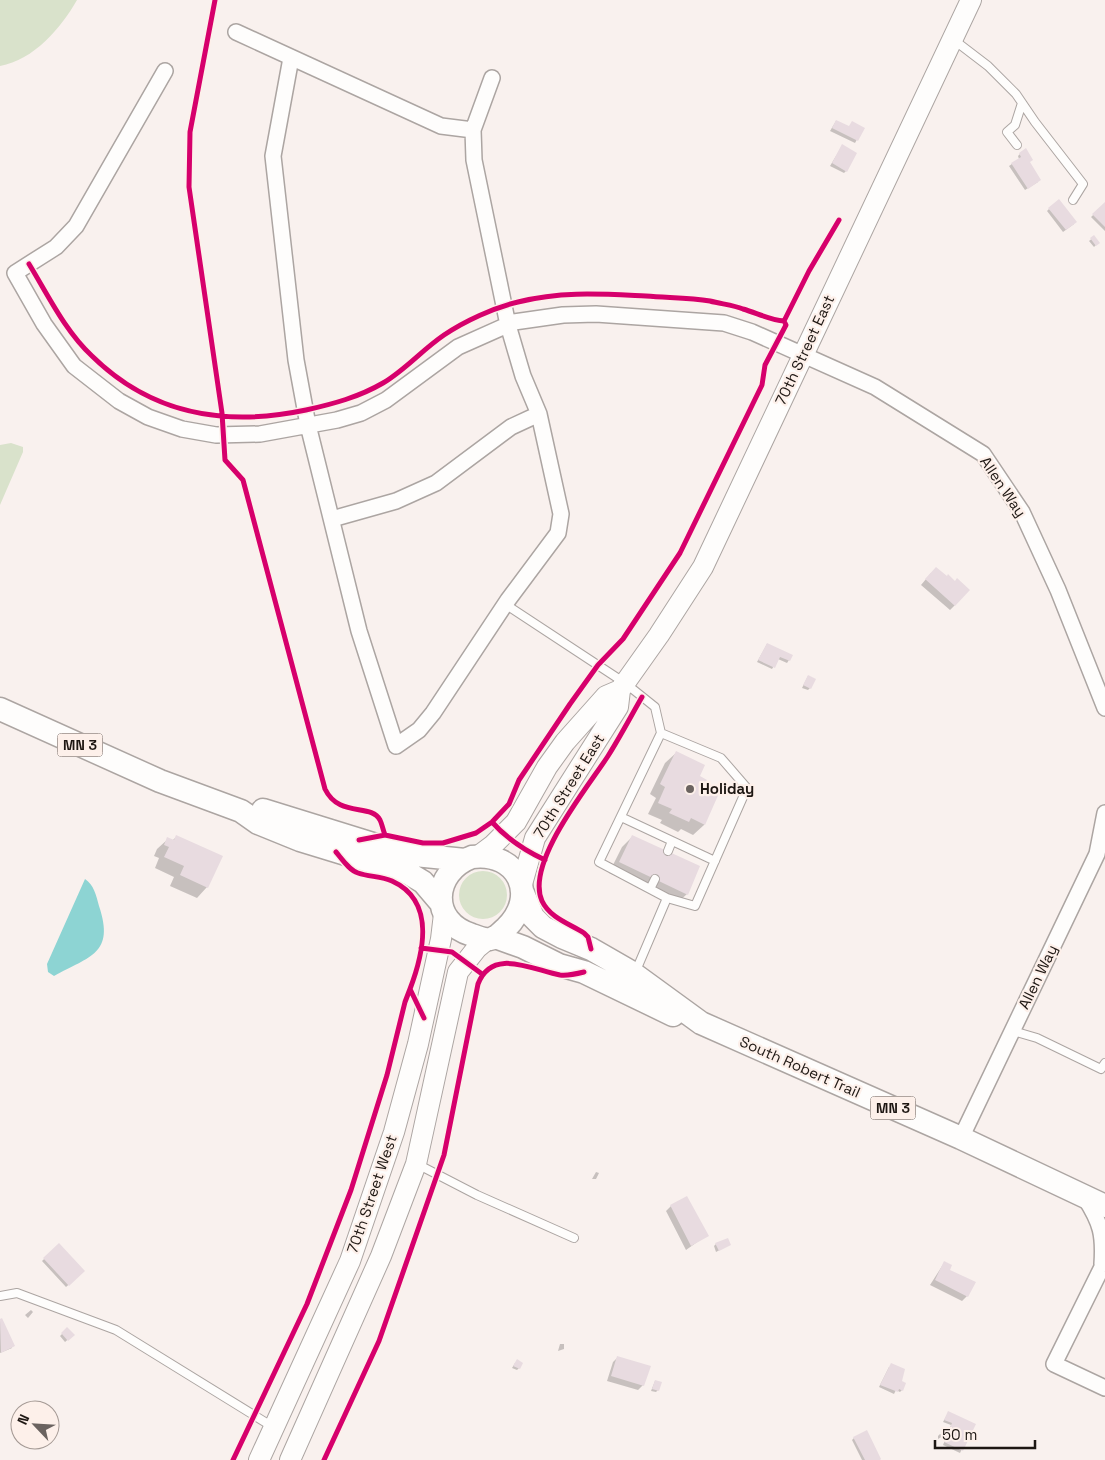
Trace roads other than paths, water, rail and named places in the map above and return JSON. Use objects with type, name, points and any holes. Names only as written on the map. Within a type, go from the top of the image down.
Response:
[{"type":"main road","name":"70th Street East","points":[[522,889],[535,838],[618,708],[623,686],[660,635],[702,567],[971,0]]},
{"type":"main road","name":"70th Street East","points":[[471,858],[493,845],[516,822],[547,767],[565,742],[606,696],[623,686]]},
{"type":"main road","name":"MN 3","points":[[0,709],[160,781],[241,811],[258,823],[300,840],[408,873],[432,890],[442,908]]},
{"type":"main road","name":"MN 3","points":[[241,811],[262,810],[405,854],[471,858]]},
{"type":"main road","points":[[492,938],[516,917],[522,905],[522,889],[514,870],[504,862],[471,858],[450,871],[445,880],[442,908],[460,931],[523,947],[559,965],[630,983]]},
{"type":"main road","name":"South Robert Trail","points":[[522,889],[534,917],[543,926],[562,937],[591,949],[630,983],[701,1023],[961,1138],[1105,1206]]},
{"type":"main road","name":"70th Street West","points":[[258,1460],[350,1261],[394,1132],[418,1044],[441,939],[442,908]]},
{"type":"main road","name":"70th Street West","points":[[290,1460],[381,1256],[416,1164],[458,972],[476,948],[492,938]]},
{"type":"street","points":[[236,32],[441,126],[474,130]]},
{"type":"street","points":[[291,58],[272,156],[296,360],[308,425],[359,631],[396,746],[419,730],[434,713],[505,604],[558,533],[561,514],[539,414],[523,376],[508,325],[482,210],[474,160],[474,130],[492,78]]},
{"type":"street","name":"Allen Way","points":[[166,71],[76,226],[56,247],[15,273],[44,324],[74,366],[119,401],[148,417],[182,429],[216,435],[260,434],[353,415],[378,405],[458,347],[508,325],[563,315],[596,314],[724,323],[803,354],[875,386],[983,454],[1022,512],[1058,590],[1105,708]]},
{"type":"street","points":[[332,519],[396,501],[436,483],[511,427],[539,414]]},
{"type":"street","name":"Allen Way","points":[[961,1138],[1012,1031],[1101,855],[1105,813]]},
{"type":"street","points":[[1084,1196],[1097,1216],[1104,1238],[1104,1263],[1054,1364],[1105,1388]]},
{"type":"lane","points":[[953,39],[1001,78],[1084,184],[1073,200]]},
{"type":"lane","points":[[1017,145],[1008,132],[1015,125],[1022,103]]},
{"type":"lane","points":[[505,604],[656,707],[662,733],[600,862],[667,898],[696,906],[747,788],[721,758],[662,733]]},
{"type":"lane","points":[[621,818],[716,861]]},
{"type":"lane","points":[[668,851],[672,841]]},
{"type":"lane","points":[[650,889],[654,879]]},
{"type":"lane","points":[[630,983],[667,898]]},
{"type":"lane","points":[[1012,1031],[1037,1038],[1104,1069]]},
{"type":"lane","points":[[416,1164],[477,1195],[574,1238]]},
{"type":"lane","points":[[0,1296],[17,1293],[116,1330],[274,1427]]},
{"type":"water","points":[[85,879],[91,884],[97,898],[103,922],[104,934],[101,944],[96,952],[88,958],[54,976],[48,972],[47,964]]},
{"type":"place","name":"Holiday","points":[[690,789]]}]
